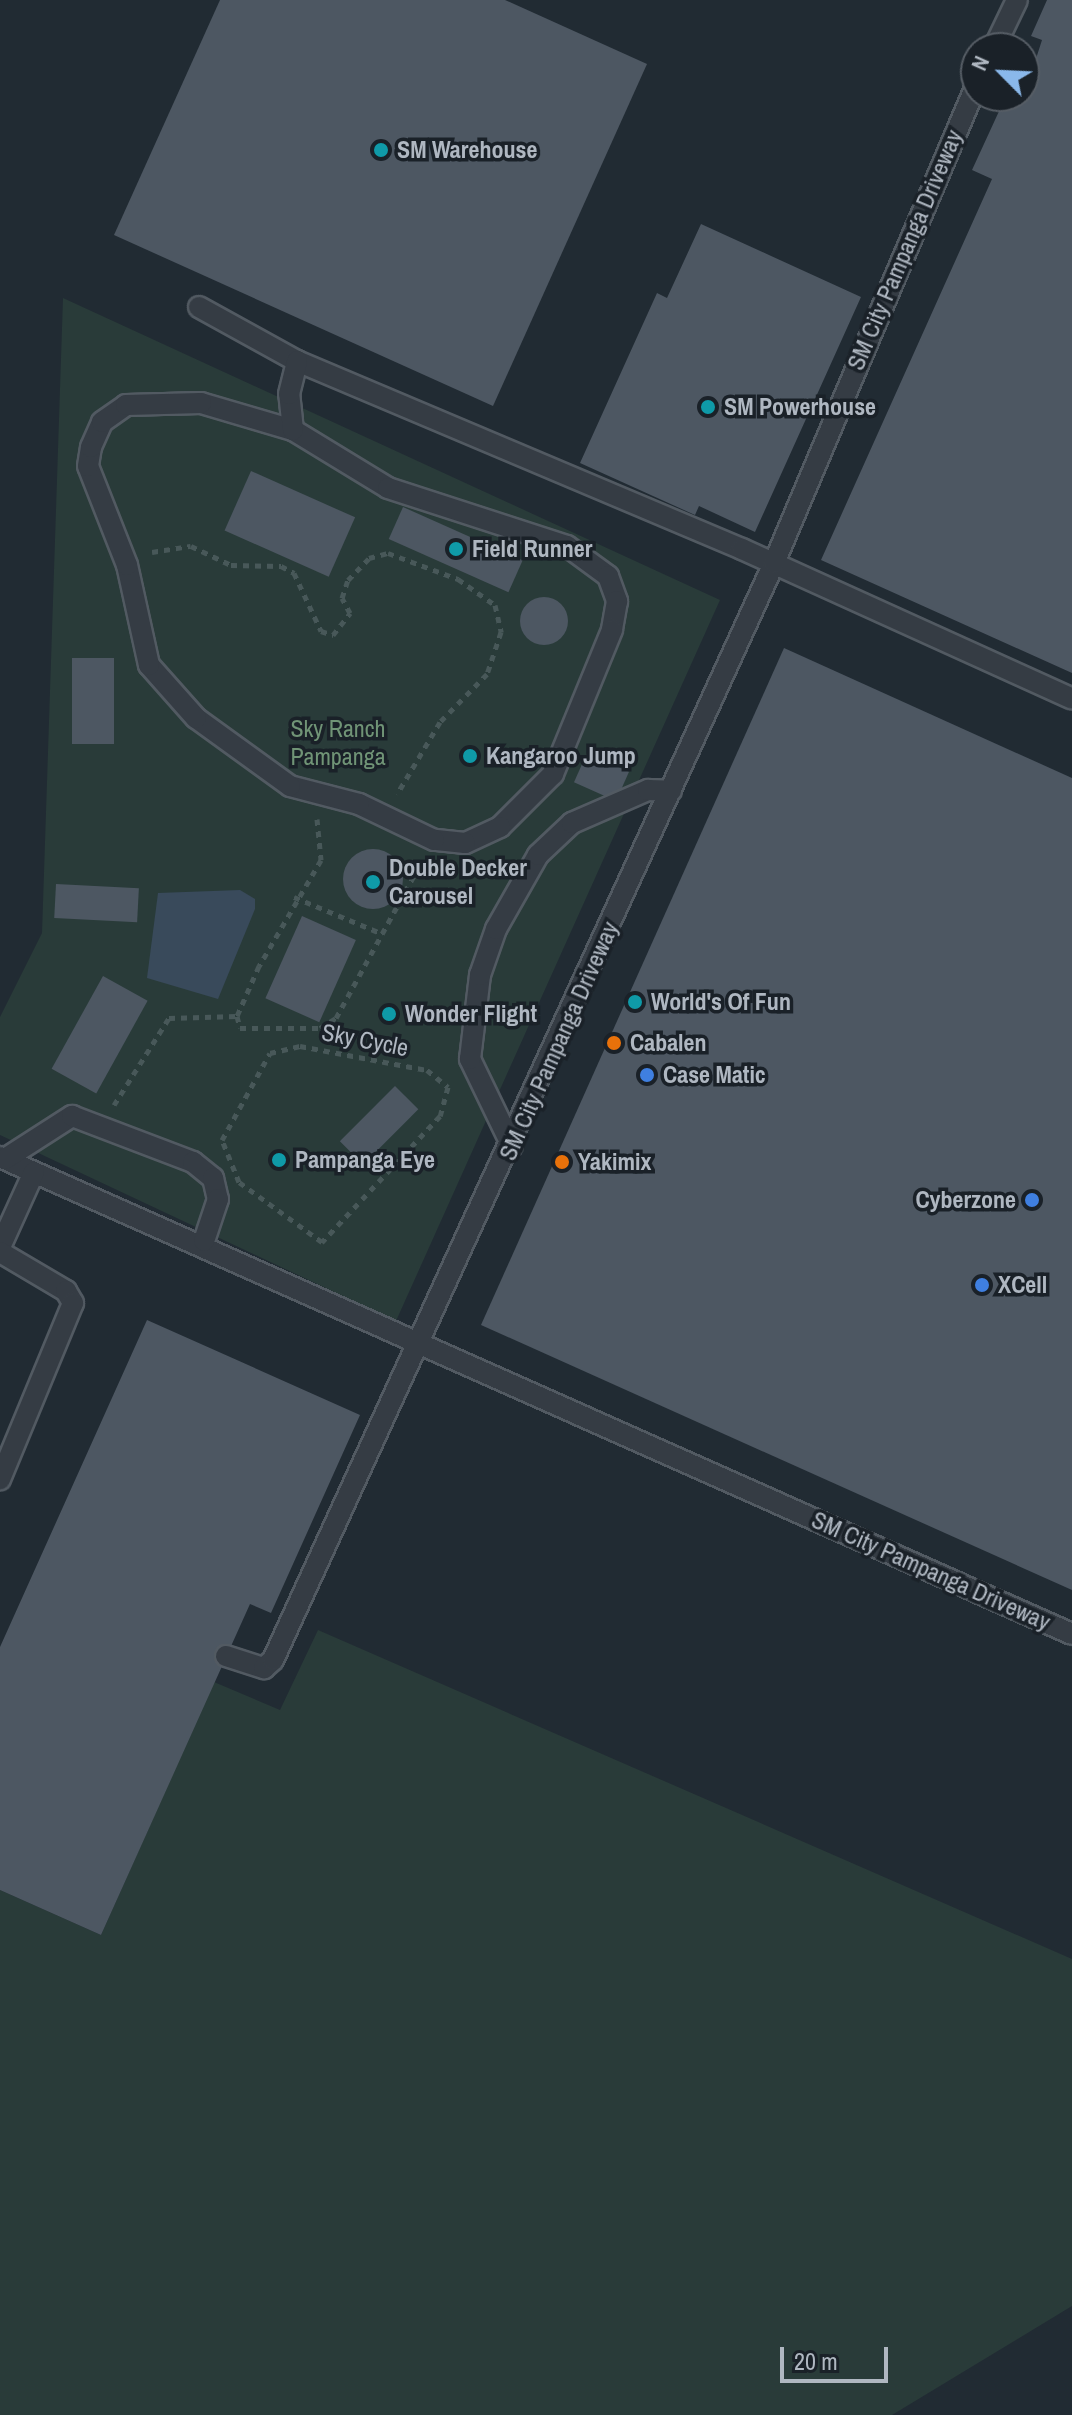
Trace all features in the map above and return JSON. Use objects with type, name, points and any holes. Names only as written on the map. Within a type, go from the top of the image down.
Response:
[{"type":"lane","points":[[1002,32],[1017,0]]},
{"type":"lane","name":"SM City Pampanga Driveway","points":[[965,112],[774,563],[423,1344],[1072,1634]]},
{"type":"lane","points":[[199,307],[297,361],[774,563],[1072,699]]},
{"type":"lane","points":[[293,430],[289,394],[297,361]]},
{"type":"lane","points":[[201,403],[293,430],[388,488],[567,546],[600,568],[617,601],[553,774],[500,827],[465,843],[431,840],[380,817],[290,786],[196,718],[149,665],[124,559],[88,466],[102,422],[126,405],[201,403]]},
{"type":"lane","points":[[512,1146],[470,1059],[480,975],[496,929],[538,855],[572,823],[648,790],[671,791]]},
{"type":"lane","points":[[3,1158],[61,1117],[101,1127],[193,1162],[213,1178],[218,1199],[204,1241]]},
{"type":"lane","points":[[3,1158],[204,1241],[423,1344],[273,1660],[264,1668],[226,1656]]},
{"type":"lane","points":[[0,1479],[73,1303],[66,1291],[0,1250],[34,1172]]},
{"type":"path","points":[[124,559],[191,546],[231,565],[281,566],[294,573],[321,631],[333,635],[350,613],[342,598],[348,580],[369,558],[388,553],[458,579],[495,605],[501,632],[487,674],[440,722],[380,817]]},
{"type":"path","points":[[237,1016],[294,897],[321,860],[310,791]]},
{"type":"path","points":[[237,1016],[251,1032],[329,1024],[351,1002],[431,840]]},
{"type":"path","points":[[294,897],[383,934]]},
{"type":"path","points":[[101,1127],[169,1018],[237,1016]]},
{"type":"path","name":"Sky Cycle","points":[[300,1046],[440,1078],[448,1102],[423,1136],[322,1242],[239,1182],[222,1140],[270,1053],[300,1046]]},
{"type":"green space","name":"Sky Ranch Pampanga","points":[[63,298],[720,600],[396,1321],[0,1135],[0,1017],[42,933]]},
{"type":"green space","points":[[318,1630],[1072,1959],[1072,2306],[892,2415],[0,2415],[0,1890],[101,1935],[214,1682],[280,1710]]},
{"type":"water","points":[[240,890],[255,899],[255,909],[218,999],[147,978],[158,893]]},
{"type":"building","name":"SM Warehouse","points":[[220,0],[505,0],[647,64],[493,406],[114,235]]},
{"type":"building","points":[[1047,0],[1072,0],[1072,673],[821,560],[992,179],[972,170],[999,112],[1040,112],[1042,40],[1040,32],[1033,32]]},
{"type":"building","name":"SM Powerhouse","points":[[701,224],[861,297],[755,532],[699,506],[695,515],[580,463],[657,293],[667,298]]},
{"type":"building","points":[[251,471],[355,517],[329,577],[225,530]]},
{"type":"building","name":"Field Runner","points":[[403,507],[523,560],[508,592],[389,539]]},
{"type":"building","points":[[544,597],[561,604],[568,621],[561,638],[544,645],[527,638],[520,621],[527,604]]},
{"type":"building","points":[[784,648],[1072,778],[1072,1590],[481,1325]]},
{"type":"building","points":[[72,658],[114,658],[114,744],[72,744]]},
{"type":"building","points":[[587,753],[629,772],[616,801],[574,782]]},
{"type":"building","name":"Double Decker Carousel","points":[[373,849],[385,851],[394,858],[401,867],[401,891],[394,900],[385,907],[373,909],[361,907],[352,900],[345,891],[343,879],[345,867],[352,858],[361,851]]},
{"type":"building","points":[[56,884],[139,888],[137,922],[54,918]]},
{"type":"building","points":[[302,916],[356,940],[319,1022],[265,998]]},
{"type":"building","points":[[103,976],[148,1001],[96,1093],[52,1069]]},
{"type":"building","points":[[395,1086],[418,1109],[363,1164],[340,1141]]},
{"type":"building","points":[[147,1320],[360,1415],[271,1613],[250,1604],[101,1935],[0,1890],[0,1647]]},
{"type":"place","name":"SM Warehouse","points":[[381,150]]},
{"type":"place","name":"SM Powerhouse","points":[[708,407]]},
{"type":"place","name":"Field Runner","points":[[456,549]]},
{"type":"place","name":"Kangaroo Jump","points":[[470,756]]},
{"type":"place","name":"Double Decker Carousel","points":[[373,882]]},
{"type":"place","name":"World's Of Fun","points":[[635,1002]]},
{"type":"place","name":"Wonder Flight","points":[[389,1014]]},
{"type":"place","name":"Cabalen","points":[[614,1043]]},
{"type":"place","name":"Case Matic","points":[[647,1075]]},
{"type":"place","name":"Pampanga Eye","points":[[279,1160]]},
{"type":"place","name":"Yakimix","points":[[562,1162]]},
{"type":"place","name":"Cyberzone","points":[[1032,1200]]},
{"type":"place","name":"XCell","points":[[982,1285]]}]
